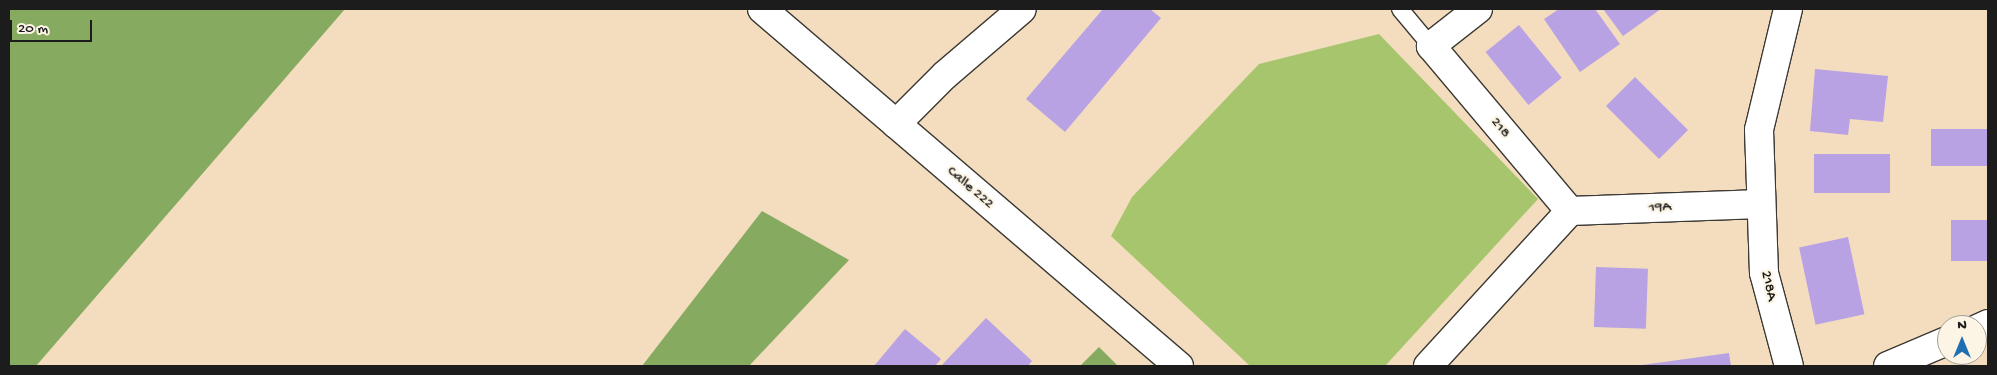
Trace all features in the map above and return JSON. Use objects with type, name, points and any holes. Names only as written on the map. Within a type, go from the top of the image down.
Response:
[{"type":"street","name":"Calle 222","points":[[762,9],[1179,366]]},
{"type":"street","points":[[896,124],[945,75],[1022,9]]},
{"type":"street","points":[[1431,46],[1478,9]]},
{"type":"street","points":[[1761,204],[1759,130],[1788,9]]},
{"type":"street","name":"218","points":[[1431,46],[1570,211]]},
{"type":"street","name":"19A","points":[[1570,211],[1761,204]]},
{"type":"street","name":"218A","points":[[1761,204],[1764,273],[1789,366]]},
{"type":"street","points":[[1428,366],[1570,211]]},
{"type":"street","points":[[1888,366],[1937,345]]},
{"type":"lane","points":[[1400,9],[1431,46]]},
{"type":"green space","points":[[9,9],[345,9],[36,366],[9,366]]},
{"type":"green space","points":[[1379,34],[1538,199],[1385,366],[1250,366],[1111,236],[1132,197],[1259,64]]},
{"type":"green space","points":[[762,211],[849,260],[749,366],[642,366]]},
{"type":"green space","points":[[1099,347],[1118,366],[1080,366]]},
{"type":"building","points":[[1103,9],[1150,9],[1161,18],[1065,132],[1026,99]]},
{"type":"building","points":[[1559,9],[1595,9],[1620,44],[1580,72],[1544,19]]},
{"type":"building","points":[[1603,9],[1661,9],[1623,36]]},
{"type":"building","points":[[1519,25],[1562,78],[1528,105],[1486,52]]},
{"type":"building","points":[[1815,69],[1888,76],[1883,122],[1850,119],[1848,135],[1810,131]]},
{"type":"building","points":[[1635,77],[1688,130],[1659,159],[1606,106]]},
{"type":"building","points":[[1931,129],[1988,129],[1988,166],[1931,166]]},
{"type":"building","points":[[1814,154],[1890,154],[1890,193],[1814,193]]},
{"type":"building","points":[[1951,220],[1988,220],[1988,261],[1951,261]]},
{"type":"building","points":[[1848,237],[1864,314],[1816,325],[1799,247]]},
{"type":"building","points":[[1596,267],[1648,269],[1646,329],[1594,327]]},
{"type":"building","points":[[986,318],[1032,361],[1028,366],[941,366]]},
{"type":"building","points":[[905,329],[941,359],[935,366],[874,366]]},
{"type":"building","points":[[1729,353],[1731,366],[1642,366],[1642,365]]}]
